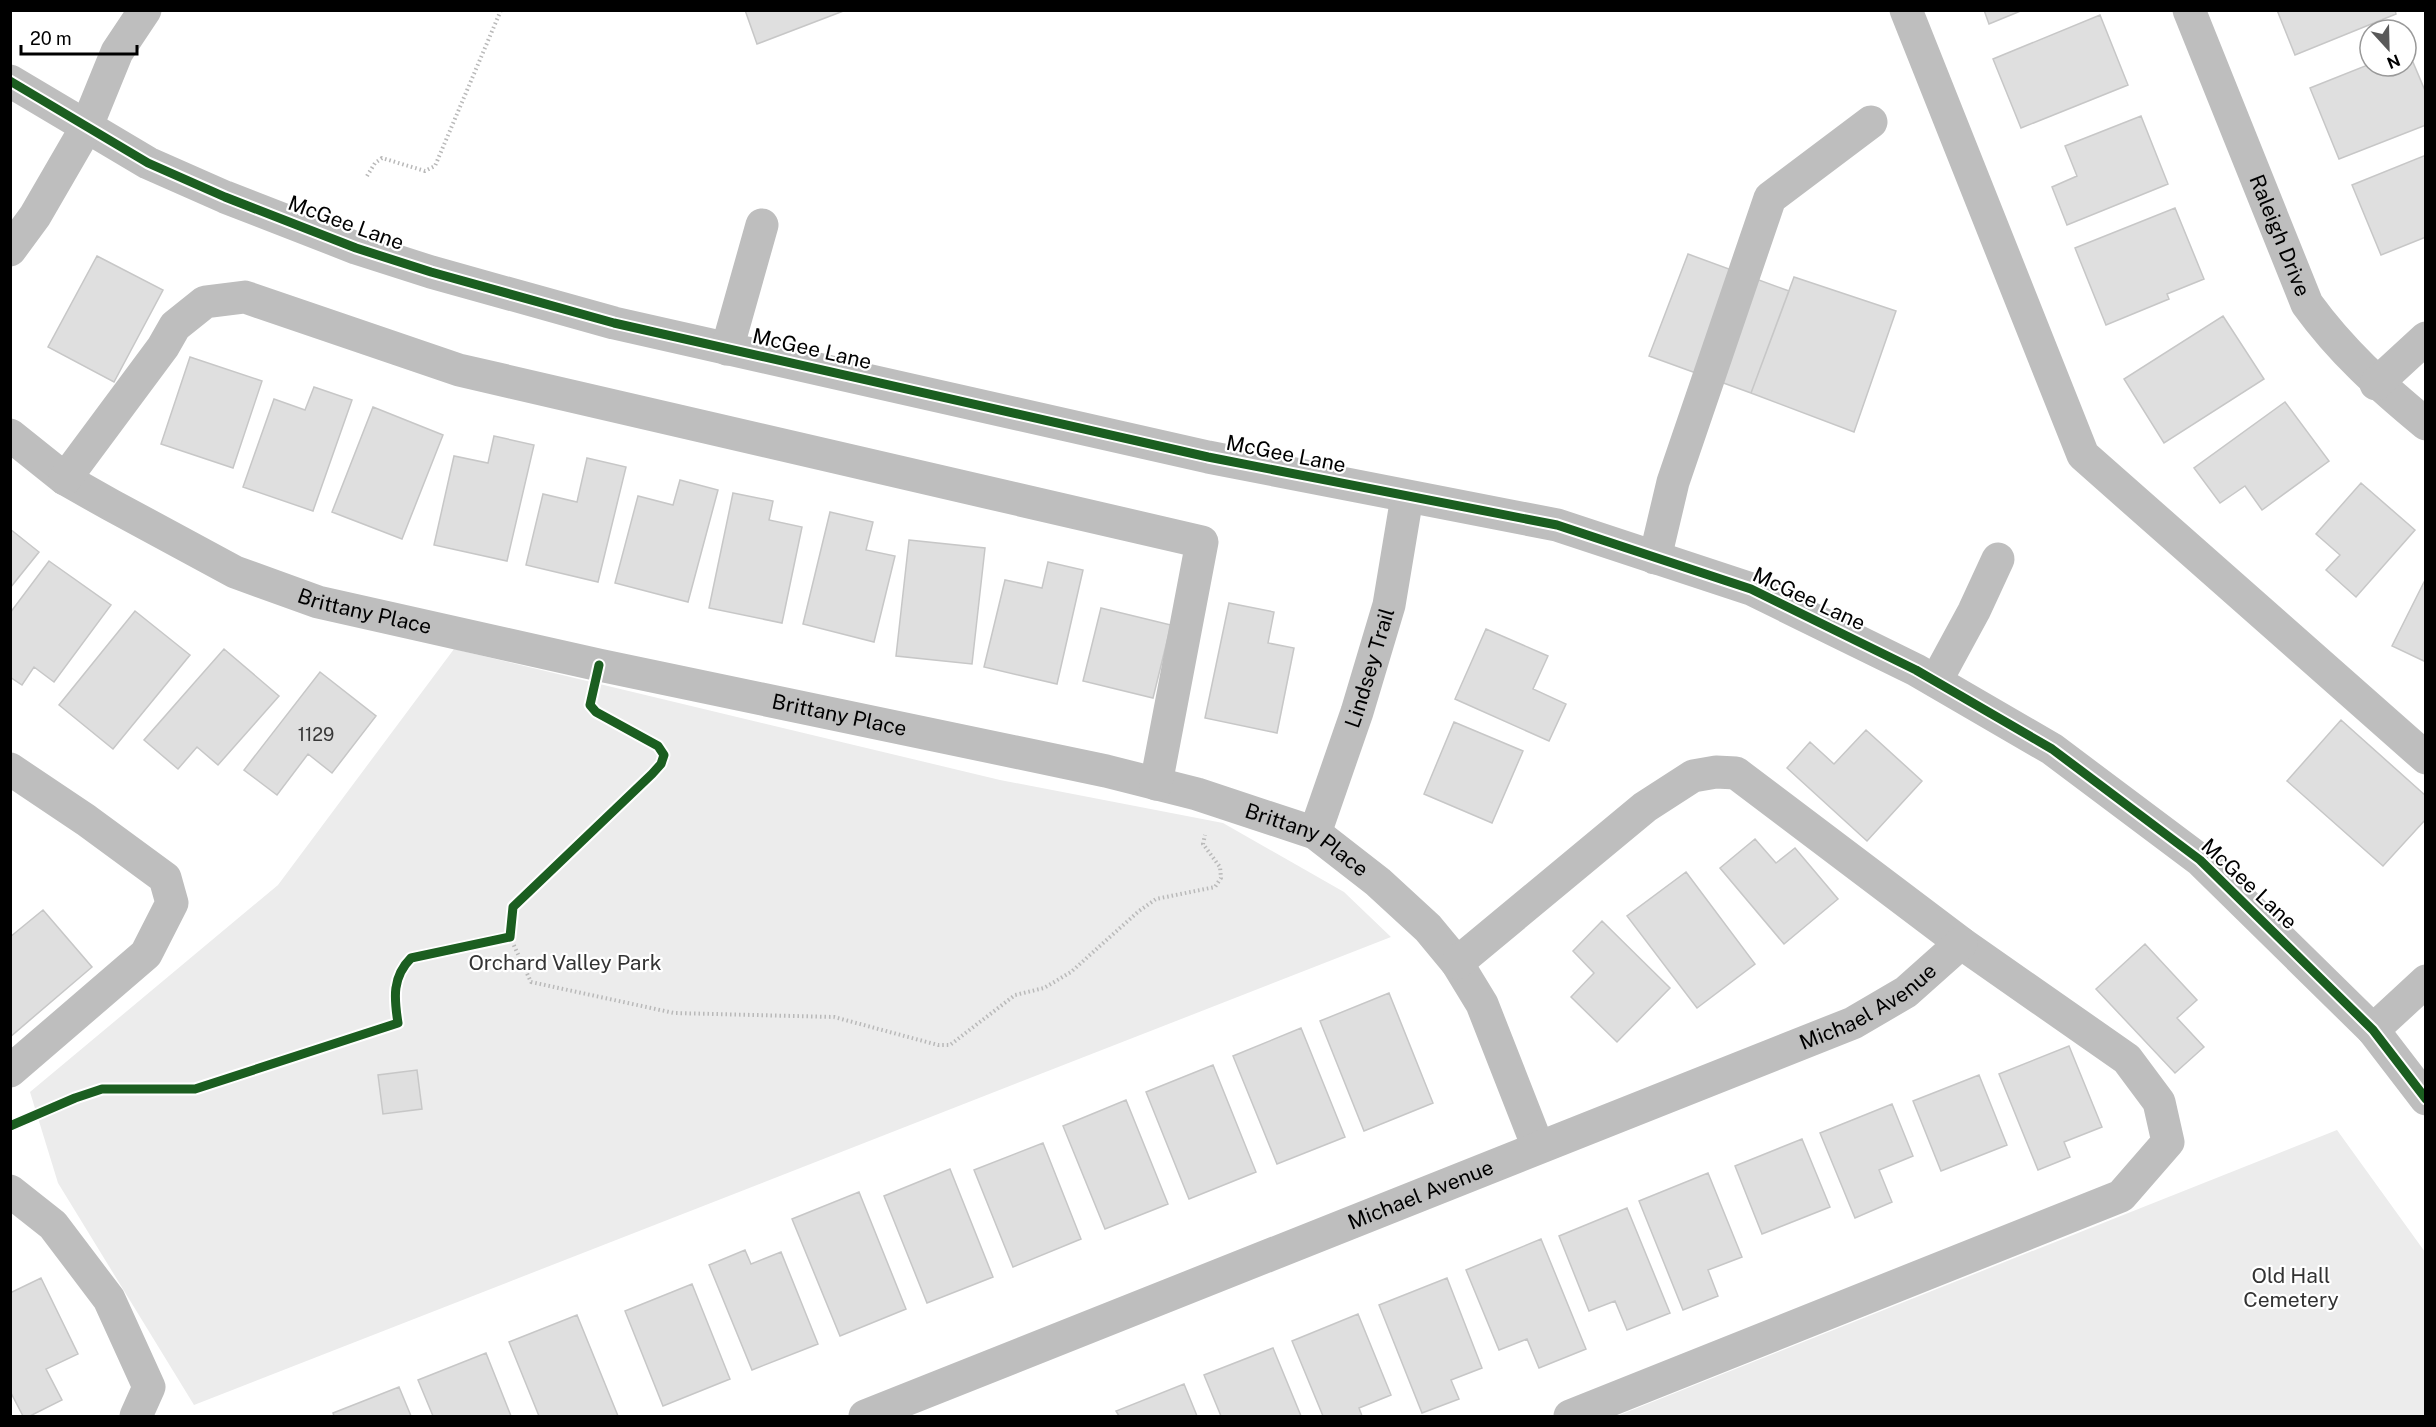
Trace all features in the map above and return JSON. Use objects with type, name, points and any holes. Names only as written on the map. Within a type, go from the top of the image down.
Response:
[{"type":"street","points":[[10,250],[35,216],[86,128],[117,52],[145,10]]},
{"type":"street","points":[[1906,10],[2083,455],[2426,758]]},
{"type":"street","name":"Raleigh Drive","points":[[2188,10],[2307,304],[2332,339],[2376,384],[2426,424]]},
{"type":"street","name":"McGee Lane","points":[[10,81],[148,163],[225,197],[356,248],[431,272],[614,323],[727,349],[1208,457],[1557,525],[1751,590],[1936,681],[2052,749],[2200,860],[2373,1030],[2426,1099]]},
{"type":"street","points":[[1655,558],[1673,482],[1770,198],[1871,122]]},
{"type":"street","points":[[727,349],[762,225]]},
{"type":"street","points":[[65,478],[175,326],[205,302],[245,297],[459,369],[1202,542],[1156,784]]},
{"type":"street","points":[[2376,384],[2426,338]]},
{"type":"street","name":"Brittany Place","points":[[10,435],[65,478],[235,572],[318,602],[599,665],[1106,771],[1197,794],[1315,833],[1378,882],[1428,928],[1457,963],[1486,1013],[1538,1147]]},
{"type":"street","name":"Lindsey Trail","points":[[1315,833],[1357,712],[1389,604],[1407,497]]},
{"type":"street","points":[[1936,681],[1974,611],[1998,559]]},
{"type":"street","points":[[10,769],[86,820],[165,878],[172,903],[146,954],[10,1071]]},
{"type":"street","points":[[1457,963],[1645,807],[1693,776],[1716,772],[1736,773],[1961,943],[2127,1059],[2159,1102],[2168,1142],[2121,1196],[1570,1416]]},
{"type":"street","name":"Michael Avenue","points":[[865,1416],[1853,1023],[1906,992],[1961,943]]},
{"type":"street","points":[[2373,1030],[2426,981]]},
{"type":"street","points":[[10,1191],[53,1225],[109,1299],[149,1387],[136,1416]]},
{"type":"path","points":[[367,176],[375,163],[382,158],[425,171],[435,166],[501,10]]},
{"type":"path","points":[[599,665],[590,705],[596,712],[658,746],[664,755],[661,764],[652,774],[513,907],[510,938],[531,982],[674,1013],[834,1017],[938,1045],[950,1045],[1015,995],[1044,988],[1071,972],[1139,911],[1156,899],[1215,887],[1221,878],[1220,867],[1203,844],[1205,834]]},
{"type":"path","points":[[10,1126],[102,1089],[195,1089],[398,1023],[395,1000],[397,978],[411,958],[433,951],[510,938]]},
{"type":"green space","name":"Orchard Valley Park","points":[[454,649],[1000,780],[1223,823],[1344,892],[1391,937],[194,1405],[58,1183],[30,1092],[278,885]]},
{"type":"green space","name":"Old Hall Cemetery","points":[[2337,1130],[2425,1252],[2425,1416],[1617,1416]]},
{"type":"building","points":[[745,10],[846,10],[757,44]]},
{"type":"building","points":[[1984,10],[2023,10],[1989,24]]},
{"type":"building","points":[[2277,10],[2395,10],[2396,14],[2386,18],[2358,18],[2358,29],[2295,55]]},
{"type":"building","points":[[2100,15],[2128,85],[2021,128],[1993,59]]},
{"type":"building","points":[[2358,69],[2358,78],[2418,78],[2418,74],[2426,93],[2426,125],[2339,159],[2310,88]]},
{"type":"building","points":[[2141,116],[2168,184],[2067,225],[2052,187],[2077,176],[2065,146]]},
{"type":"building","points":[[2426,155],[2426,237],[2381,255],[2352,185]]},
{"type":"building","points":[[2175,208],[2204,279],[2167,294],[2169,299],[2106,325],[2075,248]]},
{"type":"building","points":[[1688,254],[1789,291],[1751,393],[1649,356]]},
{"type":"building","points":[[97,256],[163,290],[114,382],[48,347]]},
{"type":"building","points":[[1794,277],[1896,311],[1854,432],[1751,393]]},
{"type":"building","points":[[2223,316],[2264,379],[2164,443],[2124,379]]},
{"type":"building","points":[[190,357],[262,381],[233,468],[161,444]]},
{"type":"building","points":[[314,387],[352,400],[313,511],[243,487],[274,399],[305,410]]},
{"type":"building","points":[[2285,402],[2329,461],[2262,510],[2245,486],[2220,503],[2194,468]]},
{"type":"building","points":[[373,407],[443,435],[402,539],[332,512]]},
{"type":"building","points":[[494,436],[534,445],[507,561],[434,545],[454,456],[488,463]]},
{"type":"building","points":[[587,458],[626,467],[598,582],[526,565],[543,494],[577,502]]},
{"type":"building","points":[[680,480],[718,490],[688,602],[615,583],[638,496],[673,505]]},
{"type":"building","points":[[2361,483],[2415,530],[2356,597],[2326,570],[2340,555],[2316,534]]},
{"type":"building","points":[[733,493],[773,501],[769,520],[802,527],[782,623],[709,608]]},
{"type":"building","points":[[830,512],[873,522],[866,550],[895,556],[874,642],[803,624]]},
{"type":"building","points":[[10,529],[39,552],[10,588]]},
{"type":"building","points":[[909,540],[985,548],[972,664],[896,656]]},
{"type":"building","points":[[49,561],[111,605],[54,682],[34,667],[22,685],[10,677],[10,613]]},
{"type":"building","points":[[1048,562],[1083,570],[1057,684],[984,667],[1005,580],[1042,588]]},
{"type":"building","points":[[2426,578],[2426,662],[2392,646]]},
{"type":"building","points":[[1229,603],[1274,612],[1268,643],[1294,648],[1277,733],[1205,718]]},
{"type":"building","points":[[1101,608],[1171,625],[1153,698],[1083,681]]},
{"type":"building","points":[[135,611],[190,655],[113,749],[59,705]]},
{"type":"building","points":[[1486,629],[1548,656],[1533,689],[1566,704],[1549,741],[1455,699]]},
{"type":"building","points":[[224,649],[279,696],[218,765],[197,747],[178,769],[144,740]]},
{"type":"building","points":[[320,672],[376,716],[332,773],[308,754],[277,795],[244,770]]},
{"type":"building","points":[[2341,720],[2426,796],[2426,819],[2383,866],[2287,781]]},
{"type":"building","points":[[1454,722],[1523,751],[1492,823],[1424,794]]},
{"type":"building","points":[[1866,730],[1922,781],[1867,841],[1787,768],[1810,742],[1834,764]]},
{"type":"building","points":[[1755,839],[1776,863],[1795,848],[1838,899],[1784,944],[1720,868]]},
{"type":"building","points":[[1686,872],[1755,964],[1697,1008],[1627,916]]},
{"type":"building","points":[[43,910],[92,967],[10,1037],[10,937]]},
{"type":"building","points":[[1602,921],[1670,988],[1617,1042],[1571,997],[1594,973],[1573,951]]},
{"type":"building","points":[[2145,944],[2197,1000],[2177,1018],[2204,1047],[2175,1073],[2096,989]]},
{"type":"building","points":[[1389,993],[1433,1103],[1364,1131],[1320,1021]]},
{"type":"building","points":[[1301,1028],[1345,1137],[1277,1164],[1233,1056]]},
{"type":"building","points":[[2069,1046],[2102,1127],[2064,1142],[2070,1157],[2038,1170],[1999,1074]]},
{"type":"building","points":[[1213,1065],[1256,1172],[1189,1199],[1146,1092]]},
{"type":"building","points":[[417,1070],[422,1109],[383,1114],[378,1075]]},
{"type":"building","points":[[1979,1075],[2007,1145],[1941,1171],[1913,1101]]},
{"type":"building","points":[[1126,1100],[1168,1204],[1105,1229],[1063,1126]]},
{"type":"building","points":[[1892,1104],[1913,1156],[1879,1170],[1892,1202],[1855,1218],[1820,1133]]},
{"type":"building","points":[[1802,1139],[1830,1207],[1762,1234],[1735,1166]]},
{"type":"building","points":[[1043,1143],[1081,1239],[1013,1267],[974,1170]]},
{"type":"building","points":[[950,1169],[993,1277],[927,1303],[884,1196]]},
{"type":"building","points":[[1708,1173],[1742,1257],[1708,1270],[1718,1296],[1683,1310],[1639,1201]]},
{"type":"building","points":[[859,1192],[906,1309],[840,1336],[792,1219]]},
{"type":"building","points":[[1627,1208],[1670,1313],[1627,1330],[1615,1301],[1589,1311],[1559,1236]]},
{"type":"building","points":[[1541,1239],[1586,1349],[1539,1368],[1527,1339],[1499,1350],[1466,1270]]},
{"type":"building","points":[[745,1250],[751,1264],[781,1252],[818,1344],[752,1370],[709,1265]]},
{"type":"building","points":[[41,1278],[78,1354],[46,1369],[62,1400],[30,1416],[23,1416],[10,1391],[10,1293]]},
{"type":"building","points":[[1447,1278],[1482,1368],[1451,1380],[1459,1399],[1422,1413],[1379,1305]]},
{"type":"building","points":[[692,1284],[730,1379],[663,1406],[625,1311]]},
{"type":"building","points":[[1358,1314],[1391,1395],[1359,1408],[1362,1416],[1323,1416],[1292,1341]]},
{"type":"building","points":[[577,1315],[618,1416],[539,1416],[509,1342]]},
{"type":"building","points":[[1273,1348],[1301,1416],[1221,1416],[1204,1375]]},
{"type":"building","points":[[486,1353],[511,1416],[433,1416],[418,1380]]},
{"type":"building","points":[[1184,1384],[1197,1416],[1119,1416],[1116,1411]]},
{"type":"building","points":[[399,1387],[411,1416],[334,1416],[333,1413]]},
{"type":"cycle path","points":[[10,81],[148,163],[225,197],[356,248],[431,272],[614,323],[1208,457],[1557,525],[1751,589],[1916,670],[2052,749],[2200,860],[2373,1030],[2426,1099]]},
{"type":"cycle path","points":[[10,1126],[102,1089],[195,1089],[398,1023],[397,980],[411,958],[510,937],[513,907],[652,774],[661,764],[664,755],[658,746],[596,712],[590,705],[599,665]]}]
